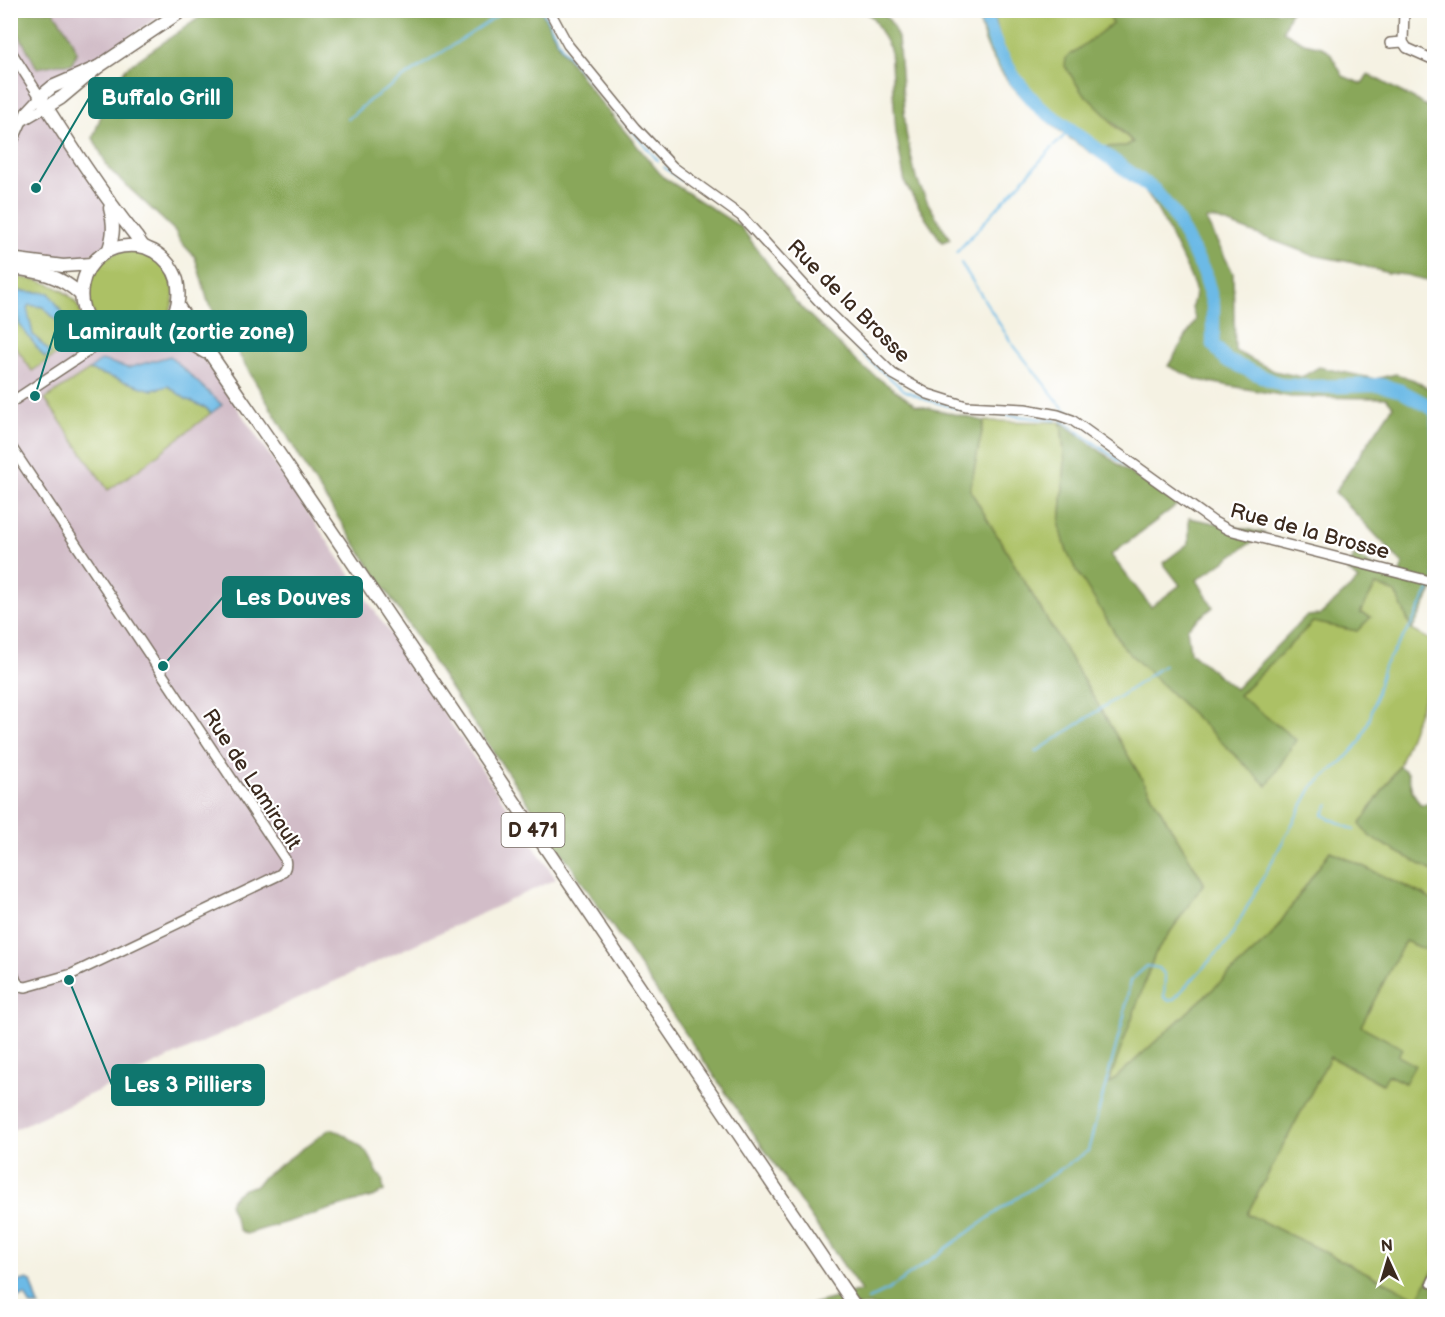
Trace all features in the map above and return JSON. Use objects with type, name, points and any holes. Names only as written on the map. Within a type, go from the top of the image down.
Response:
[{"type":"main road","points":[[43,102],[60,98],[98,67],[183,10]]},
{"type":"main road","points":[[43,102],[52,87],[98,67]]},
{"type":"main road","points":[[57,124],[60,98]]},
{"type":"main road","points":[[43,102],[108,201],[144,247]]},
{"type":"main road","points":[[108,201],[114,224],[109,249]]},
{"type":"main road","points":[[132,245],[144,247],[158,253],[169,263],[178,283],[178,306],[171,320],[160,332],[147,340],[131,343],[116,341],[102,334],[89,321],[81,295],[84,278],[91,264],[109,249],[132,245]]},
{"type":"main road","points":[[10,259],[63,266],[91,264]]},
{"type":"main road","points":[[10,268],[45,273],[63,280],[81,295]]},
{"type":"main road","name":"D 471","points":[[178,306],[855,1306]]},
{"type":"main road","name":"D 471","points":[[160,332],[182,338],[209,355]]},
{"type":"street","name":"Rue de la Brosse","points":[[549,10],[568,45],[643,136],[673,167],[741,216],[827,310],[894,374],[928,394],[966,406],[1025,409],[1072,420],[1214,522],[1229,530],[1434,582]]},
{"type":"street","points":[[1404,10],[1403,42],[1407,48],[1434,60]]},
{"type":"street","points":[[1390,43],[1403,42]]},
{"type":"street","points":[[10,50],[43,102],[22,122],[10,148]]},
{"type":"street","points":[[10,403],[87,352],[102,334]]},
{"type":"street","name":"Rue de Lamirault","points":[[10,445],[286,863],[284,872],[279,875],[72,974],[26,987],[20,986]]},
{"type":"street","points":[[10,964],[20,986],[10,991]]},
{"type":"shaded area","points":[[11,11],[168,11],[35,97],[103,200],[113,223],[107,245],[86,257],[72,258],[11,252]]},
{"type":"shaded area","points":[[11,277],[48,283],[69,293],[99,339],[111,348],[131,351],[167,342],[184,343],[195,350],[207,363],[556,879],[11,1131]]},
{"type":"green space","points":[[20,11],[53,11],[67,31],[77,52],[72,64],[37,68],[13,23]]},
{"type":"green space","points":[[209,11],[543,11],[561,49],[593,93],[663,177],[741,227],[795,301],[860,365],[916,405],[984,421],[970,490],[1204,883],[1155,954],[1108,1085],[1271,936],[1330,851],[1422,894],[1434,902],[1434,953],[1405,941],[1361,1026],[1402,1048],[1398,1056],[1415,1065],[1405,1083],[1388,1075],[1383,1084],[1330,1057],[1247,1214],[1418,1298],[1434,1269],[1434,1306],[805,1306],[861,1291],[462,706],[312,478],[208,302],[195,257],[180,241],[175,231],[109,169],[93,138],[108,96],[126,68]]},
{"type":"green space","points":[[864,11],[879,11],[890,21],[898,38],[906,133],[916,178],[950,239],[942,242],[905,183],[896,133],[890,49],[873,18]]},
{"type":"green space","points":[[977,11],[993,11],[1000,40],[1018,77],[1043,106],[1103,147],[1126,146],[1133,142],[1081,91],[1065,66],[1066,58],[1112,24],[1109,11],[1291,11],[1283,31],[1304,43],[1322,47],[1330,53],[1343,76],[1362,84],[1368,74],[1434,110],[1434,146],[1428,158],[1434,163],[1434,282],[1312,255],[1215,219],[1206,220],[1233,273],[1235,351],[1274,371],[1302,377],[1319,367],[1375,379],[1396,374],[1414,380],[1434,392],[1434,587],[1412,630],[1396,593],[1376,585],[1360,613],[1371,617],[1357,631],[1313,622],[1239,695],[1296,740],[1267,786],[1124,648],[1074,566],[1067,552],[1060,527],[1065,462],[1061,422],[1134,476],[1178,504],[1111,555],[1151,607],[1180,585],[1163,563],[1189,543],[1189,518],[1265,533],[1197,580],[1213,607],[1187,628],[1190,652],[1235,689],[1306,616],[1320,615],[1358,580],[1348,571],[1354,555],[1397,581],[1403,564],[1335,492],[1393,406],[1386,398],[1291,397],[1198,380],[1168,366],[1196,320],[1192,306],[1195,290],[1157,209],[1140,186],[1057,129],[1014,88],[992,57]]},
{"type":"green space","points":[[993,11],[1109,11],[1113,24],[1067,58],[1113,125],[1133,142],[1126,146],[1103,147],[1043,106],[1018,77],[1000,40]]},
{"type":"green space","points":[[131,250],[148,253],[162,262],[171,276],[174,293],[171,310],[162,324],[148,333],[131,336],[114,333],[100,324],[91,310],[88,293],[91,276],[100,262],[114,253]]},
{"type":"green space","points":[[10,277],[51,285],[72,299],[79,309],[84,336],[32,371],[11,340]],"holes":[[[18,291],[49,293],[77,336],[68,333],[43,307],[29,305],[27,308],[33,335],[41,342],[27,333],[23,327],[19,315]]]},
{"type":"green space","points":[[89,370],[152,390],[168,386],[211,413],[138,470],[108,490],[45,399]]},
{"type":"green space","points":[[984,421],[1061,422],[1065,462],[1060,527],[1067,552],[1124,648],[1239,695],[1313,622],[1357,631],[1370,617],[1360,613],[1376,585],[1396,593],[1412,630],[1434,642],[1434,671],[1399,766],[1360,824],[1434,872],[1434,902],[1422,894],[1330,851],[1271,936],[1107,1086],[1155,954],[1204,883],[970,490]]},
{"type":"green space","points":[[1399,766],[1408,773],[1412,791],[1420,804],[1434,804],[1434,872],[1370,837],[1360,824]]},
{"type":"green space","points":[[1405,941],[1434,953],[1434,1269],[1418,1298],[1247,1214],[1330,1057],[1382,1084],[1388,1074],[1404,1083],[1398,1056],[1401,1048],[1360,1027]]},
{"type":"green space","points":[[330,1129],[350,1138],[367,1153],[382,1178],[384,1191],[375,1196],[246,1234],[239,1230],[229,1204],[234,1196],[244,1189],[257,1185],[262,1178]]},
{"type":"water","points":[[17,291],[49,293],[78,335],[64,344],[62,342],[68,332],[43,307],[29,305],[27,308],[33,335],[51,353],[45,358],[19,324]]},
{"type":"water","points":[[170,356],[222,405],[211,413],[168,386],[152,390],[89,370],[102,360],[128,368]]},
{"type":"water","points":[[27,1279],[31,1281],[39,1306],[31,1306],[25,1295],[11,1301],[11,1284]]},
{"type":"waterway","points":[[348,119],[370,100],[506,10]]},
{"type":"waterway","points":[[542,10],[563,49],[658,161]]},
{"type":"waterway","points":[[987,10],[988,23],[997,48],[1015,79],[1039,107],[1154,190],[1173,213],[1205,274],[1213,305],[1213,344],[1226,360],[1281,385],[1308,387],[1380,385],[1401,391],[1434,409]]},
{"type":"waterway","points":[[1054,146],[1071,129]]},
{"type":"waterway","points":[[956,253],[1052,148]]},
{"type":"waterway","points":[[664,167],[682,181]]},
{"type":"waterway","points":[[961,263],[1011,342],[1064,409],[1093,430]]},
{"type":"waterway","points":[[807,298],[871,362],[904,390],[924,399],[967,411],[1056,420]]},
{"type":"waterway","points":[[1430,406],[1434,463]]},
{"type":"waterway","points":[[1062,420],[1174,500]]},
{"type":"waterway","points":[[868,1300],[888,1290],[1005,1206],[1088,1151],[1124,1016],[1130,981],[1147,966],[1159,968],[1165,975],[1164,997],[1169,1001],[1174,999],[1229,940],[1313,786],[1342,762],[1360,742],[1370,718],[1384,666],[1411,625],[1430,589]]},
{"type":"waterway","points":[[1147,677],[1165,665]]},
{"type":"waterway","points":[[1036,752],[1144,680]]},
{"type":"waterway","points":[[1329,804],[1323,815],[1354,830]]},
{"type":"place","name":"Buffalo Grill","points":[[36,188]]},
{"type":"place","name":"Lamirault (zortie zone)","points":[[35,396]]},
{"type":"place","name":"Les Douves","points":[[163,666]]},
{"type":"place","name":"Les 3 Pilliers","points":[[69,980]]}]
